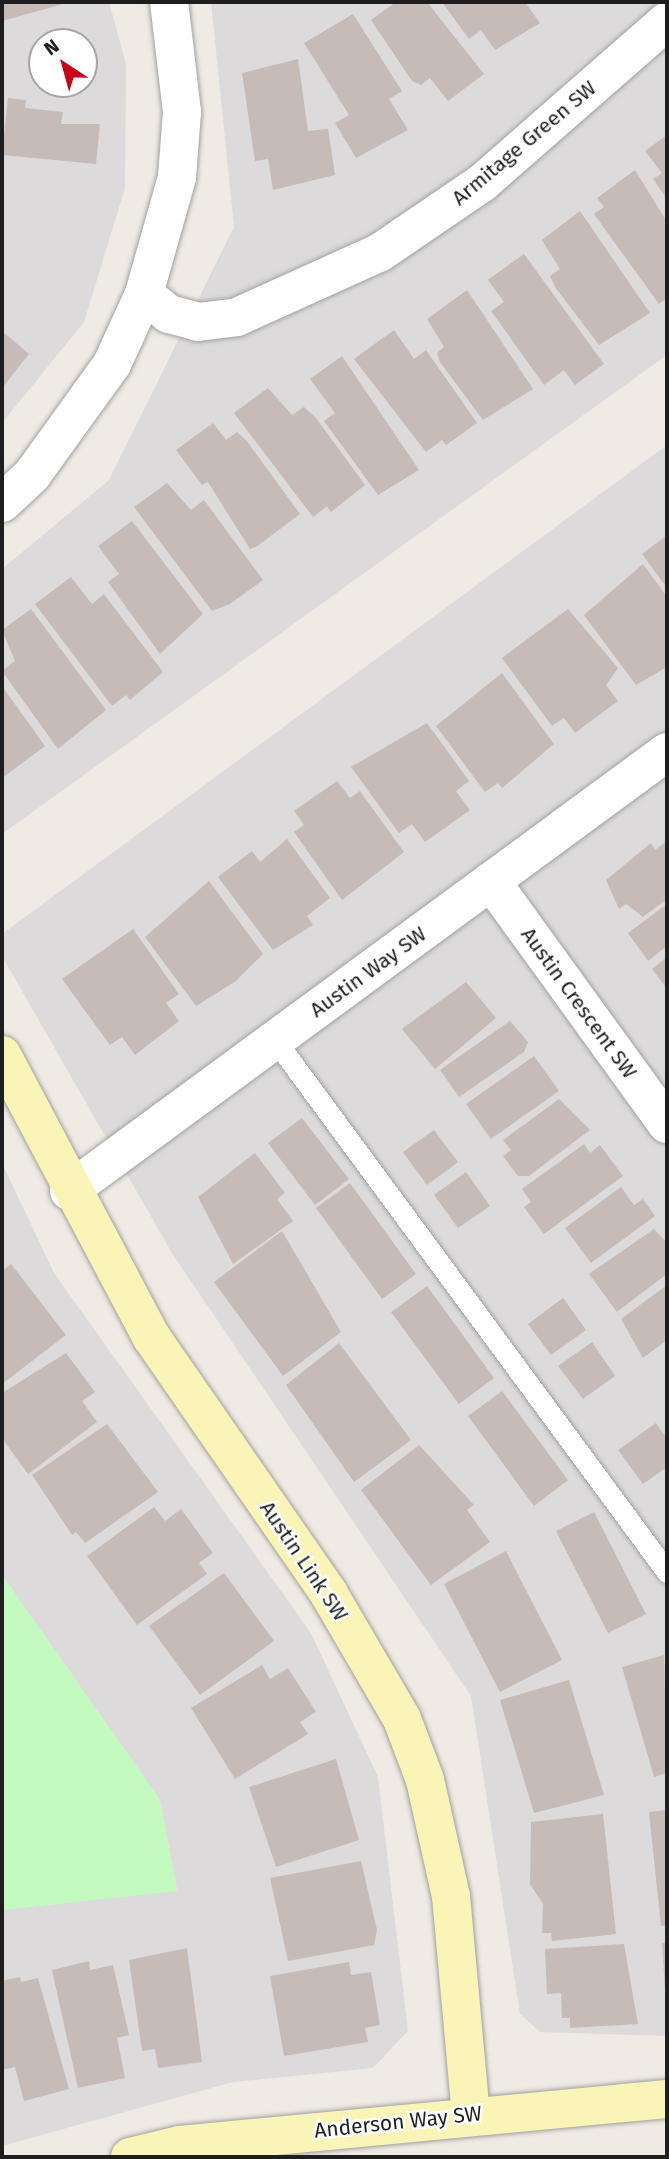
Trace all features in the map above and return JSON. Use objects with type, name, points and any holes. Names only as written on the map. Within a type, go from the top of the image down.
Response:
[{"type":"street","points":[[2,503],[32,475],[112,364],[144,294],[177,177],[183,112],[169,2]]},
{"type":"street","name":"Armitage Green SW","points":[[144,294],[169,314],[198,322],[237,317],[379,253],[482,183],[667,21]]},
{"type":"street","name":"Austin Way SW","points":[[69,1191],[667,752]]},
{"type":"street","name":"Austin Crescent SW","points":[[491,881],[667,1124]]},
{"type":"street","name":"Austin Link SW","points":[[2,1055],[69,1191],[152,1338],[329,1594],[402,1719],[425,1780],[452,1896],[471,2114]]},
{"type":"street","name":"Anderson Way SW","points":[[130,2157],[180,2144],[471,2114],[667,2099]]},
{"type":"lane","points":[[275,1040],[667,1572]]},
{"type":"shaded area","points":[[2,2],[109,2],[126,64],[125,188],[84,322],[2,423]]},
{"type":"shaded area","points":[[211,2],[667,2],[667,355],[2,834],[2,569],[109,480],[234,227]]},
{"type":"shaded area","points":[[667,445],[667,2036],[540,2032],[520,2014],[471,1696],[172,1253],[2,956],[2,934]]},
{"type":"shaded area","points":[[2,1163],[54,1273],[311,1633],[378,1777],[408,2031],[373,2068],[233,2082],[2,2146],[2,1910],[177,1890],[160,1800],[2,1575]]},
{"type":"green space","points":[[2,1575],[160,1800],[177,1891],[2,1910]]},
{"type":"building","points":[[2,2],[70,2],[2,21]]},
{"type":"building","points":[[396,2],[427,2],[484,74],[448,101],[430,78],[421,85],[412,81],[371,20]]},
{"type":"building","points":[[442,2],[525,2],[540,23],[495,50],[481,30],[469,39]]},
{"type":"building","points":[[353,14],[402,91],[389,99],[408,130],[356,158],[335,123],[349,115],[304,43]]},
{"type":"building","points":[[298,59],[308,131],[328,129],[335,175],[273,190],[268,159],[255,161],[242,73]]},
{"type":"building","points":[[8,98],[26,100],[25,108],[63,112],[61,124],[100,124],[96,164],[2,155]]},
{"type":"building","points":[[667,135],[667,199],[653,179],[662,173],[645,151]]},
{"type":"building","points":[[635,170],[667,222],[667,298],[659,304],[594,214],[604,207],[597,198]]},
{"type":"building","points":[[580,211],[650,313],[599,345],[555,287],[550,276],[560,269],[542,240]]},
{"type":"building","points":[[524,254],[604,364],[575,385],[564,370],[544,385],[491,311],[504,302],[488,280]]},
{"type":"building","points":[[467,290],[533,389],[483,420],[440,362],[437,353],[444,347],[427,319]]},
{"type":"building","points":[[394,330],[414,359],[426,350],[477,423],[446,445],[442,440],[426,452],[354,359]]},
{"type":"building","points":[[2,331],[29,354],[2,388]]},
{"type":"building","points":[[342,356],[419,470],[378,495],[324,421],[335,413],[310,379]]},
{"type":"building","points":[[268,388],[292,415],[304,407],[316,418],[365,485],[331,512],[327,506],[313,517],[234,413]]},
{"type":"building","points":[[213,423],[226,440],[237,432],[246,440],[300,514],[250,549],[208,482],[202,485],[176,450]]},
{"type":"building","points":[[167,483],[191,510],[204,500],[263,580],[230,604],[212,611],[134,507]]},
{"type":"building","points":[[132,521],[203,614],[160,654],[108,582],[119,574],[98,546]]},
{"type":"building","points":[[667,535],[667,588],[642,554]]},
{"type":"building","points":[[643,564],[667,597],[667,667],[636,685],[584,615]]},
{"type":"building","points":[[71,577],[92,604],[104,594],[163,672],[130,700],[126,695],[112,706],[35,604]]},
{"type":"building","points":[[31,609],[106,710],[58,749],[2,671],[15,661],[2,630]]},
{"type":"building","points":[[568,609],[618,668],[606,685],[618,701],[575,733],[564,718],[552,726],[502,658]]},
{"type":"building","points":[[502,673],[554,744],[502,788],[498,783],[485,792],[436,726]]},
{"type":"building","points":[[2,686],[45,746],[2,778]]},
{"type":"building","points":[[427,723],[469,781],[456,791],[470,810],[425,842],[412,824],[399,833],[351,767]]},
{"type":"building","points":[[337,781],[350,798],[360,791],[404,852],[342,900],[294,832],[304,825],[294,811]]},
{"type":"building","points":[[287,839],[330,898],[307,916],[313,925],[273,950],[218,877],[252,851],[260,862]]},
{"type":"building","points":[[667,841],[667,899],[643,917],[626,904],[619,909],[606,880],[651,843],[655,850]]},
{"type":"building","points":[[209,881],[263,954],[236,981],[196,1006],[145,937]]},
{"type":"building","points":[[667,904],[667,946],[648,961],[628,933]]},
{"type":"building","points":[[133,929],[179,994],[166,1003],[179,1021],[135,1055],[122,1037],[110,1045],[62,979]]},
{"type":"building","points":[[667,957],[667,989],[652,969]]},
{"type":"building","points":[[466,982],[496,1018],[435,1069],[402,1029]]},
{"type":"building","points":[[510,1021],[528,1042],[524,1052],[459,1097],[440,1070]]},
{"type":"building","points":[[534,1056],[559,1091],[491,1139],[466,1104]]},
{"type":"building","points":[[559,1099],[590,1130],[529,1176],[518,1176],[503,1156],[511,1150],[503,1140]]},
{"type":"building","points":[[302,1118],[349,1179],[315,1205],[268,1143]]},
{"type":"building","points":[[434,1130],[458,1162],[427,1185],[403,1152]]},
{"type":"building","points":[[584,1144],[590,1153],[600,1145],[623,1176],[544,1234],[524,1207],[531,1202],[522,1189]]},
{"type":"building","points":[[255,1153],[285,1193],[277,1199],[293,1221],[233,1264],[198,1197]]},
{"type":"building","points":[[466,1172],[490,1206],[458,1228],[434,1195]]},
{"type":"building","points":[[350,1183],[416,1274],[382,1299],[316,1208]]},
{"type":"building","points":[[621,1187],[634,1205],[643,1199],[655,1216],[591,1263],[565,1228]]},
{"type":"building","points":[[654,1229],[667,1243],[667,1274],[617,1312],[589,1274]]},
{"type":"building","points":[[282,1231],[341,1332],[283,1376],[214,1282]]},
{"type":"building","points":[[11,1264],[66,1335],[2,1384],[2,1271]]},
{"type":"building","points":[[667,1285],[667,1340],[643,1358],[621,1319]]},
{"type":"building","points":[[427,1286],[494,1378],[459,1404],[391,1312]]},
{"type":"building","points":[[563,1298],[586,1330],[551,1355],[528,1324]]},
{"type":"building","points":[[592,1342],[615,1376],[583,1399],[558,1366]]},
{"type":"building","points":[[339,1343],[411,1440],[354,1482],[286,1385]]},
{"type":"building","points":[[66,1353],[95,1392],[82,1401],[97,1422],[28,1474],[2,1438],[2,1393]]},
{"type":"building","points":[[502,1391],[568,1480],[534,1506],[468,1416]]},
{"type":"building","points":[[656,1423],[667,1439],[667,1467],[643,1484],[618,1450]]},
{"type":"building","points":[[107,1424],[158,1492],[85,1543],[76,1532],[72,1535],[32,1475]]},
{"type":"building","points":[[419,1445],[474,1505],[467,1510],[490,1542],[431,1585],[361,1490]]},
{"type":"building","points":[[154,1507],[165,1521],[181,1509],[213,1553],[199,1563],[207,1574],[137,1625],[87,1556]]},
{"type":"building","points":[[594,1512],[646,1614],[608,1633],[556,1531]]},
{"type":"building","points":[[506,1551],[562,1660],[500,1692],[444,1584]]},
{"type":"building","points":[[224,1573],[274,1641],[200,1695],[149,1626]]},
{"type":"building","points":[[664,1655],[667,1773],[654,1777],[622,1667]]},
{"type":"building","points":[[262,1665],[270,1679],[288,1668],[316,1712],[300,1722],[308,1734],[235,1779],[191,1708]]},
{"type":"building","points":[[569,1680],[604,1795],[534,1813],[500,1700]]},
{"type":"building","points":[[336,1759],[359,1840],[276,1867],[249,1787]]},
{"type":"building","points":[[667,1810],[667,1925],[661,1926],[649,1812]]},
{"type":"building","points":[[603,1814],[616,1934],[552,1941],[551,1933],[542,1933],[543,1904],[530,1884],[531,1822]]},
{"type":"building","points":[[361,1861],[377,1930],[374,1945],[288,1961],[270,1878]]},
{"type":"building","points":[[662,1943],[667,1943],[667,1990],[665,1990]]},
{"type":"building","points":[[624,1944],[638,2024],[570,2028],[570,2018],[562,2018],[561,1993],[547,1994],[545,1949]]},
{"type":"building","points":[[187,1948],[202,2062],[158,2068],[155,2049],[142,2051],[129,1960]]},
{"type":"building","points":[[89,1961],[90,1970],[113,1965],[129,2035],[117,2038],[125,2078],[78,2088],[52,1970]]},
{"type":"building","points":[[349,1962],[351,1975],[371,1972],[380,2025],[365,2028],[368,2042],[284,2056],[270,1976]]},
{"type":"building","points":[[20,1977],[21,1982],[38,1978],[69,2089],[24,2101],[15,2067],[2,2070],[2,1981]]}]
